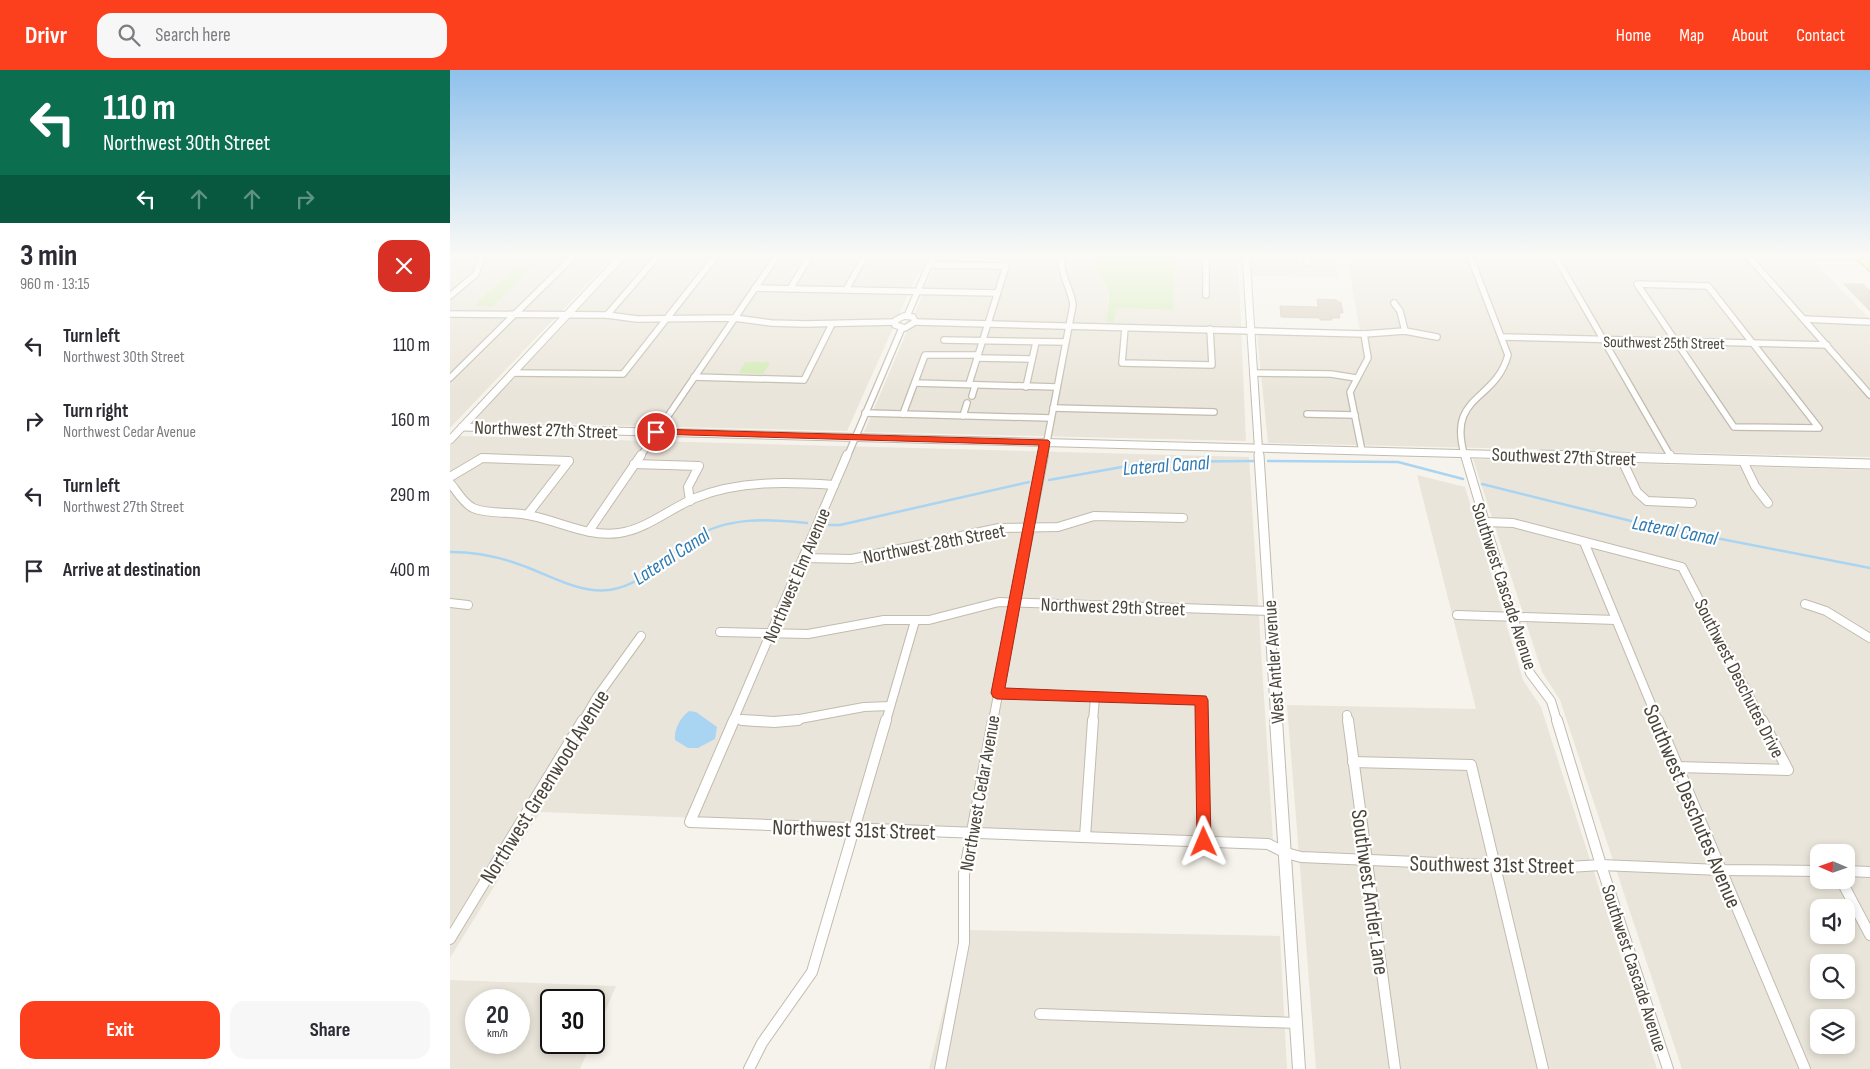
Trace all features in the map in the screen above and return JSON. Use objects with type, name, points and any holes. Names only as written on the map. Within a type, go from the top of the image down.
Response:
[{"type":"street","points":[[450,378],[527,303]]},
{"type":"street","points":[[450,440],[578,303]]},
{"type":"street","points":[[607,315],[618,303]]},
{"type":"street","points":[[512,373],[623,374],[679,303]]},
{"type":"street","points":[[589,532],[745,303]]},
{"type":"street","points":[[908,316],[913,303]]},
{"type":"street","points":[[972,396],[972,385],[978,356],[994,303]]},
{"type":"street","name":"Northwest Cedar Avenue","points":[[940,1069],[964,943],[964,874],[971,833],[1072,303]]},
{"type":"street","name":"West Antler Avenue","points":[[1249,303],[1299,1069]]},
{"type":"street","points":[[1394,303],[1400,311],[1404,331]]},
{"type":"street","name":"Southwest Cascade Avenue","points":[[1488,303],[1508,355],[1507,365],[1502,374],[1465,411],[1460,426],[1464,453],[1530,673],[1551,701],[1601,865],[1668,1069]]},
{"type":"street","points":[[1583,303],[1672,459]]},
{"type":"street","points":[[1651,303],[1734,427],[1819,428],[1721,303]]},
{"type":"street","points":[[1789,303],[1870,395]]},
{"type":"street","points":[[450,314],[607,315],[637,319],[734,318],[771,323],[832,324],[895,322],[901,317],[908,316],[913,317],[915,322]]},
{"type":"street","points":[[1804,319],[1870,322]]},
{"type":"street","points":[[895,322],[895,325],[902,328],[912,326],[915,322],[1364,334],[1404,331],[1436,336]]},
{"type":"street","points":[[694,377],[804,380],[832,324]]},
{"type":"street","name":"Northwest Elm Avenue","points":[[690,822],[902,328]]},
{"type":"street","points":[[1125,328],[1122,363],[1212,365],[1210,329]]},
{"type":"street","points":[[1362,451],[1350,392],[1368,358],[1369,351],[1364,334]]},
{"type":"street","name":"Southwest 25th Street","points":[[1502,338],[1827,345]]},
{"type":"street","points":[[944,340],[1065,342]]},
{"type":"street","points":[[1026,387],[1036,342]]},
{"type":"street","points":[[903,414],[925,356],[928,354],[1032,359]]},
{"type":"street","points":[[1254,373],[1331,374],[1356,378]]},
{"type":"street","points":[[915,383],[1056,387]]},
{"type":"street","points":[[964,416],[968,403]]},
{"type":"street","points":[[1052,408],[1214,412]]},
{"type":"street","points":[[865,413],[1050,418]]},
{"type":"street","points":[[1306,414],[1355,415]]},
{"type":"street","name":"Northwest 27th Street","points":[[462,427],[1258,448]]},
{"type":"street","name":"Southwest 27th Street","points":[[1258,448],[1870,464]]},
{"type":"street","points":[[450,478],[482,458],[569,460],[528,514]]},
{"type":"street","points":[[1620,458],[1643,499],[1650,502],[1692,503]]},
{"type":"street","points":[[1743,461],[1755,486],[1768,503]]},
{"type":"street","points":[[634,464],[700,466],[687,487],[686,494],[690,501]]},
{"type":"street","points":[[450,483],[465,502],[474,508],[528,514],[589,532],[603,534],[635,529],[690,501],[714,492],[762,483],[784,482],[834,485]]},
{"type":"street","name":"Northwest 28th Street","points":[[803,558],[852,559],[999,528],[1058,527],[1094,516],[1183,518]]},
{"type":"street","points":[[1485,522],[1512,523],[1584,542]]},
{"type":"street","name":"Southwest Deschutes Drive","points":[[1584,542],[1682,567],[1788,770],[1677,767]]},
{"type":"street","name":"Southwest Deschutes Avenue","points":[[1584,542],[1805,1069]]},
{"type":"street","name":"Northwest 29th Street","points":[[720,632],[808,634],[884,620],[929,620],[982,605],[1016,602],[1270,611]]},
{"type":"street","points":[[450,603],[468,605]]},
{"type":"street","points":[[1805,604],[1826,611],[1870,638]]},
{"type":"street","points":[[1457,615],[1616,620]]},
{"type":"street","points":[[749,1069],[760,1046],[802,992],[812,972],[915,621]]},
{"type":"street","name":"Northwest Greenwood Avenue","points":[[450,938],[597,697],[641,636]]},
{"type":"street","points":[[997,693],[1201,700],[1204,842]]},
{"type":"street","points":[[1085,837],[1094,697]]},
{"type":"street","points":[[734,719],[787,721],[850,707],[890,706]]},
{"type":"street","name":"Southwest Antler Lane","points":[[1347,715],[1395,1069]]},
{"type":"street","points":[[1353,762],[1471,765],[1543,1069]]},
{"type":"street","name":"Northwest 31st Street","points":[[690,822],[1268,844],[1286,853]]},
{"type":"street","name":"Southwest 31st Street","points":[[1286,853],[1301,857],[1552,868],[1601,865],[1720,870],[1810,871]]},
{"type":"street","points":[[1855,872],[1870,872]]},
{"type":"street","points":[[1847,889],[1870,935]]},
{"type":"street","points":[[1040,1014],[1296,1023]]},
{"type":"shaded area","points":[[450,303],[570,303],[450,428]]},
{"type":"shaded area","points":[[584,303],[904,303],[847,431],[473,422]]},
{"type":"shaded area","points":[[919,303],[1108,303],[1106,322],[1113,322],[1116,308],[1173,310],[1173,303],[1240,303],[1246,441],[864,432]]},
{"type":"shaded area","points":[[1355,303],[1854,303],[1870,319],[1870,457],[1268,443],[1257,334],[1361,338]]},
{"type":"shaded area","points":[[459,436],[1249,457],[1273,840],[540,812],[450,958],[450,446]]},
{"type":"shaded area","points":[[1473,459],[1870,470],[1870,1069],[1682,1069],[1560,700],[1542,672]]},
{"type":"shaded area","points":[[1417,475],[1465,487],[1523,680],[1541,707],[1657,1069],[1316,1069],[1287,705],[1476,709]]},
{"type":"shaded area","points":[[963,930],[1280,936],[1287,1069],[929,1069]]},
{"type":"shaded area","points":[[450,980],[616,986],[605,1012],[605,989],[540,989],[540,1054],[586,1054],[580,1069],[450,1069]]},
{"type":"green space","points":[[478,303],[496,303],[493,306],[474,306]]},
{"type":"green space","points":[[1173,303],[1173,310],[1117,308],[1113,323],[1106,322],[1109,304]]},
{"type":"green space","points":[[745,362],[770,363],[763,374],[739,373]]},
{"type":"water","points":[[689,711],[696,712],[717,727],[715,739],[698,748],[688,748],[675,740],[678,724]]},
{"type":"building","points":[[1317,303],[1341,303],[1343,313],[1339,313],[1340,318],[1331,318],[1332,320],[1281,317],[1280,306],[1318,307]]},
{"type":"building","points":[[1862,303],[1870,303],[1870,311]]},
{"type":"waterway","name":"Lateral Canal","points":[[1049,480],[1150,462],[1254,461]]},
{"type":"waterway","name":"Lateral Canal","points":[[1268,461],[1398,462],[1463,479]]},
{"type":"waterway","name":"Lateral Canal","points":[[829,525],[840,525],[1029,482]]},
{"type":"waterway","name":"Lateral Canal","points":[[1482,484],[1639,523],[1870,568]]},
{"type":"waterway","name":"Lateral Canal","points":[[450,552],[476,554],[510,561],[574,586],[586,589],[609,590],[633,582],[692,539],[719,526],[763,520],[807,523]]},
{"type":"route","points":[[656,432],[1045,442],[1016,602],[997,693],[1201,700],[1204,842]]}]
